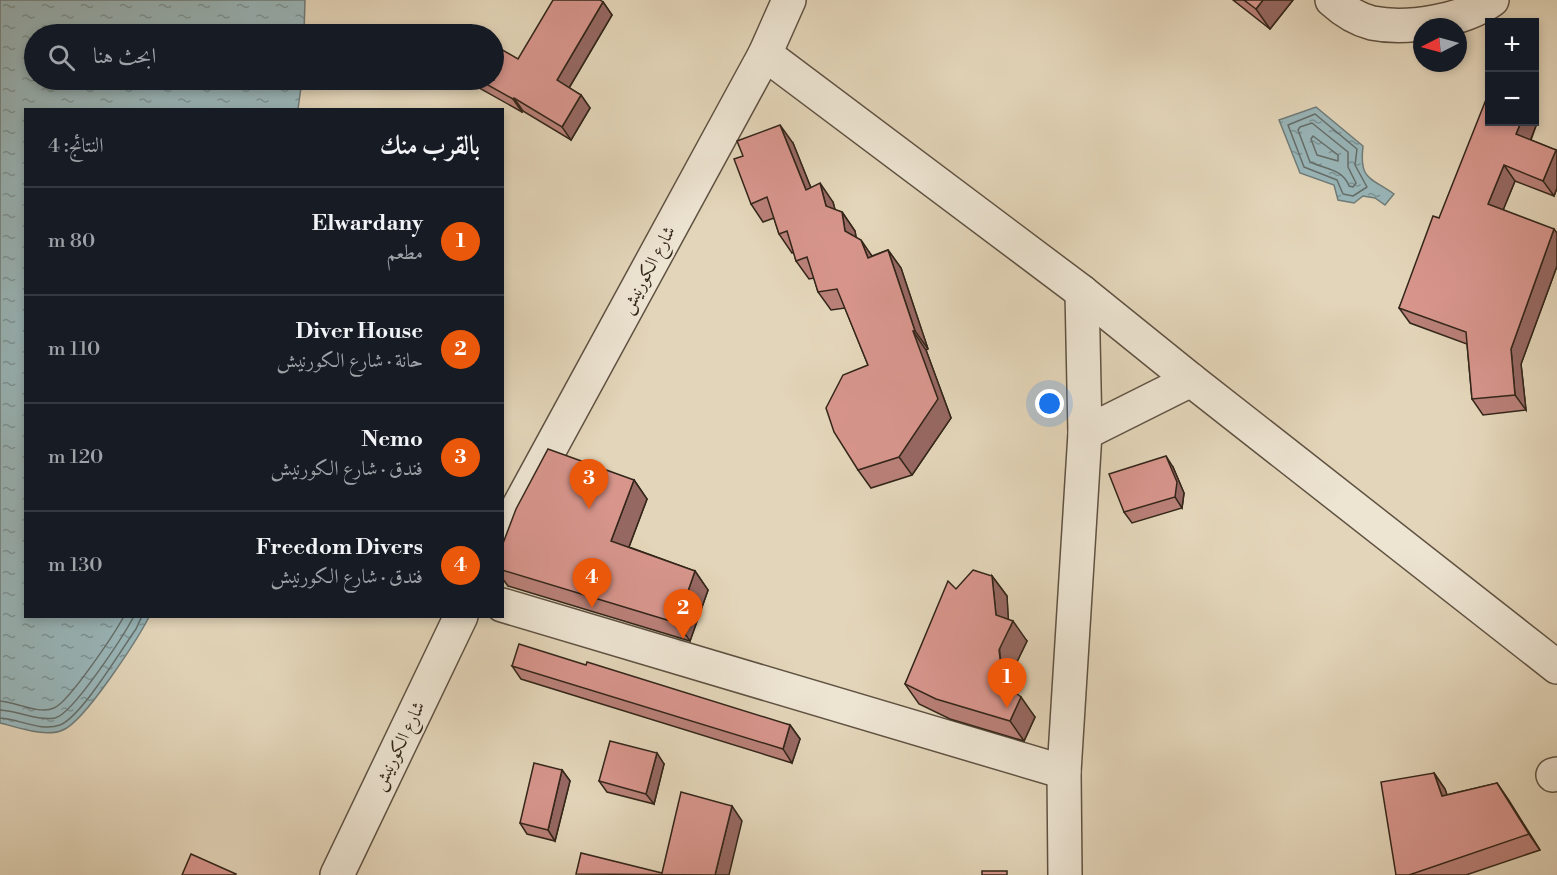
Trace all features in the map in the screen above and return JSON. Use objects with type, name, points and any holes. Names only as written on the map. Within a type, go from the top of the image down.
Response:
[{"type":"street","name":"شارع الكورنيش","points":[[504,533],[765,54],[789,0]]},
{"type":"street","points":[[1332,0],[1345,12],[1371,22],[1393,25],[1420,24],[1449,19],[1482,7],[1492,0]]},
{"type":"street","points":[[765,54],[1082,292],[1557,667]]},
{"type":"street","points":[[1065,875],[1064,772],[1085,433],[1082,292]]},
{"type":"street","points":[[1085,433],[1191,380]]},
{"type":"street","points":[[504,606],[1064,772]]},
{"type":"street","name":"شارع الكورنيش","points":[[337,875],[460,618]]},
{"type":"water","points":[[0,0],[305,0],[304,24],[24,24],[24,90],[301,90],[298,108],[24,108],[24,618],[148,618],[97,696],[73,724],[63,730],[48,733],[0,723]]},
{"type":"water","points":[[1316,107],[1363,146],[1362,157],[1365,172],[1394,194],[1385,205],[1375,198],[1363,196],[1354,203],[1338,200],[1334,185],[1300,173],[1279,120]]},
{"type":"building","points":[[553,0],[600,0],[603,2],[557,80],[581,95],[562,127],[497,90],[504,90],[504,51],[518,59]]},
{"type":"building","points":[[1244,0],[1263,0],[1256,9]]},
{"type":"building","points":[[1485,102],[1485,126],[1519,126],[1516,134],[1556,150],[1543,181],[1504,165],[1488,204],[1554,229],[1511,349],[1515,395],[1472,399],[1466,332],[1399,308],[1433,216],[1439,218]]},
{"type":"building","points":[[780,125],[806,190],[820,183],[826,206],[842,212],[845,231],[861,240],[868,258],[888,250],[915,331],[913,331],[938,399],[899,457],[858,470],[834,432],[826,408],[843,375],[868,365],[837,289],[818,292],[807,257],[796,261],[787,231],[779,234],[767,197],[751,204],[734,159],[743,156],[737,141]]},
{"type":"building","points":[[548,449],[634,480],[611,541],[695,571],[677,623],[504,571],[504,541],[516,509]]},
{"type":"building","points":[[1166,456],[1177,482],[1175,497],[1124,512],[1109,474]]},
{"type":"building","points":[[973,570],[992,576],[996,615],[1013,621],[999,650],[1003,683],[1021,697],[1010,721],[936,699],[905,684],[948,581],[956,589]]},
{"type":"building","points":[[519,644],[586,665],[587,662],[790,725],[783,749],[512,666]]},
{"type":"building","points":[[610,741],[657,753],[646,794],[599,781]]},
{"type":"building","points":[[534,763],[562,770],[548,830],[520,823]]},
{"type":"building","points":[[1434,773],[1442,796],[1497,783],[1529,834],[1409,875],[1396,875],[1381,782]]},
{"type":"building","points":[[681,792],[732,806],[715,875],[576,874],[581,853],[662,873]]},
{"type":"building","points":[[191,854],[236,874],[182,875]]},
{"type":"building","points":[[982,871],[1007,871],[1007,875],[982,875]]},
{"type":"place","name":"Nemo","points":[[589,509]]},
{"type":"place","name":"Freedom Divers","points":[[592,608]]},
{"type":"place","name":"Diver House","points":[[683,639]]},
{"type":"place","name":"Elwardany","points":[[1007,708]]}]
